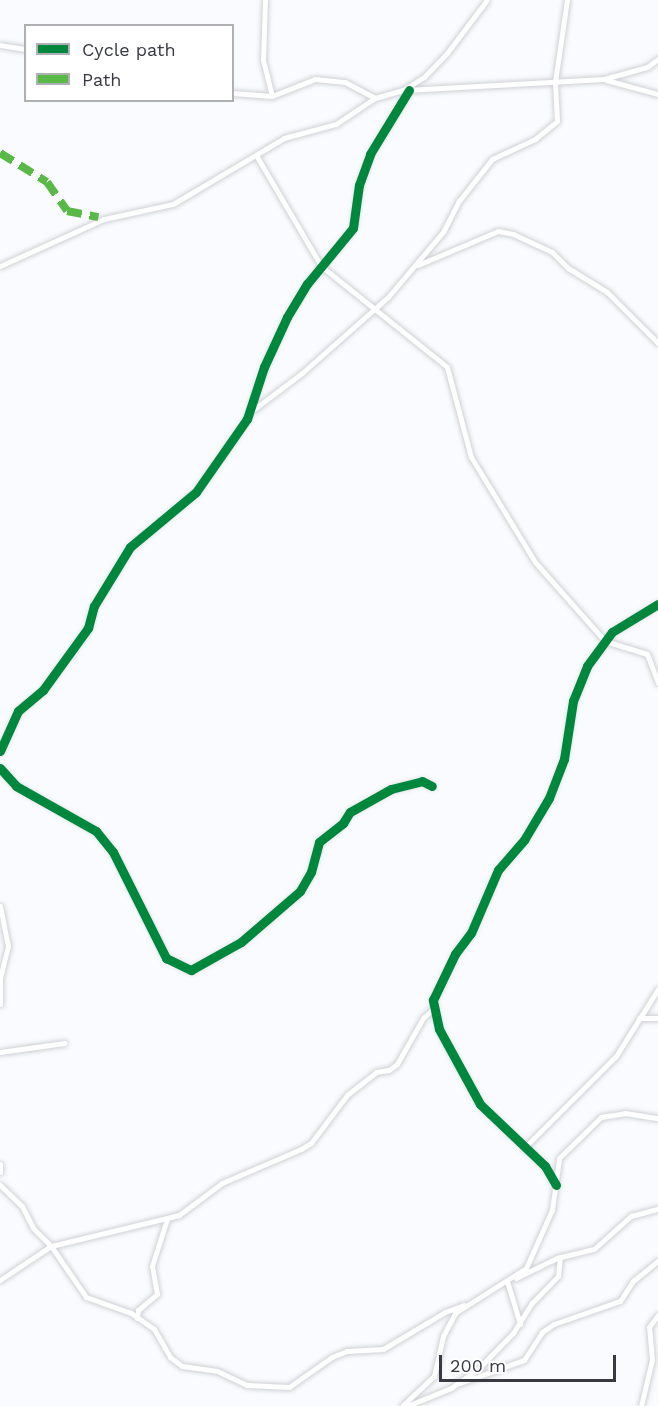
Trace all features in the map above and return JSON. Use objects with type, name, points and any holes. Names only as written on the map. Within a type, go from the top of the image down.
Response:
[{"type":"street","points":[[265,0],[263,60],[272,96]]},
{"type":"street","points":[[0,751],[18,711],[43,690],[88,628],[94,606],[130,547],[196,492],[252,411],[278,333],[321,266],[353,228],[360,185],[370,153],[406,90],[447,53],[487,0]]},
{"type":"street","points":[[252,411],[313,364],[417,266],[492,159],[535,139],[556,121],[555,82],[567,0]]},
{"type":"street","points":[[0,45],[24,49]]},
{"type":"street","points":[[0,266],[104,219],[173,204],[284,138],[336,124],[375,98],[406,90],[604,79],[647,67],[658,60]]},
{"type":"street","points":[[234,93],[272,96],[315,79],[345,82],[375,98]]},
{"type":"street","points":[[604,79],[658,94]]},
{"type":"street","points":[[256,155],[321,266],[447,368],[475,467],[535,562],[605,641],[647,654],[658,683]]},
{"type":"street","points":[[417,266],[498,231],[513,234],[552,252],[568,268],[607,292],[634,315],[658,344]]},
{"type":"street","points":[[556,1185],[545,1167],[480,1104],[433,1009],[433,997],[455,954],[471,933],[498,870],[524,840],[549,798],[564,759],[576,690],[605,641],[621,625],[658,604]]},
{"type":"street","points":[[0,768],[16,786],[96,831],[113,852],[166,958],[191,970],[241,942],[296,896],[307,881],[319,842],[343,824],[350,812],[391,789],[422,781],[432,786]]},
{"type":"street","points":[[0,906],[8,946],[0,979],[0,1004]]},
{"type":"street","points":[[524,1148],[612,1060],[658,989]]},
{"type":"street","points":[[0,1280],[51,1246],[168,1218],[189,1209],[222,1183],[274,1164],[311,1143],[347,1095],[376,1072],[389,1070],[397,1064],[423,1018],[433,1009]]},
{"type":"street","points":[[639,1018],[658,1018]]},
{"type":"street","points":[[0,1052],[64,1042]]},
{"type":"street","points":[[509,1280],[526,1268],[552,1210],[559,1158],[601,1117],[625,1113],[658,1118]]},
{"type":"street","points":[[0,1164],[0,1172]]},
{"type":"street","points":[[0,1185],[20,1203],[33,1228],[51,1246],[86,1297],[137,1318],[154,1329],[170,1357],[182,1366],[206,1368],[236,1382],[274,1389],[289,1388],[303,1381],[322,1363],[347,1351],[367,1352],[397,1344],[445,1312],[464,1305],[509,1280],[560,1257],[594,1249],[631,1216],[658,1209]]},
{"type":"street","points":[[137,1318],[138,1310],[157,1294],[153,1266],[168,1218]]},
{"type":"street","points":[[460,1383],[520,1324],[558,1276],[560,1257]]},
{"type":"street","points":[[405,1406],[524,1360],[542,1332],[554,1324],[620,1301],[633,1281],[658,1261]]},
{"type":"street","points":[[509,1280],[520,1324]]},
{"type":"street","points":[[405,1406],[434,1376],[447,1325],[464,1305]]},
{"type":"street","points":[[634,1406],[641,1404],[652,1360],[649,1327],[658,1315]]},
{"type":"marked path","points":[[0,153],[47,182],[67,211],[98,217]]},
{"type":"cycle path","points":[[0,751],[18,711],[43,690],[88,628],[94,606],[130,547],[196,492],[247,419],[264,367],[287,317],[307,284],[353,228],[359,185],[370,154],[409,90]]},
{"type":"cycle path","points":[[556,1185],[545,1166],[480,1104],[439,1029],[433,1000],[455,954],[471,933],[498,870],[524,840],[549,798],[564,759],[573,701],[587,666],[612,632],[658,604]]},
{"type":"cycle path","points":[[0,768],[16,786],[96,831],[113,852],[166,958],[191,970],[241,942],[300,891],[311,872],[319,842],[343,823],[350,812],[391,789],[422,781],[432,786]]}]
